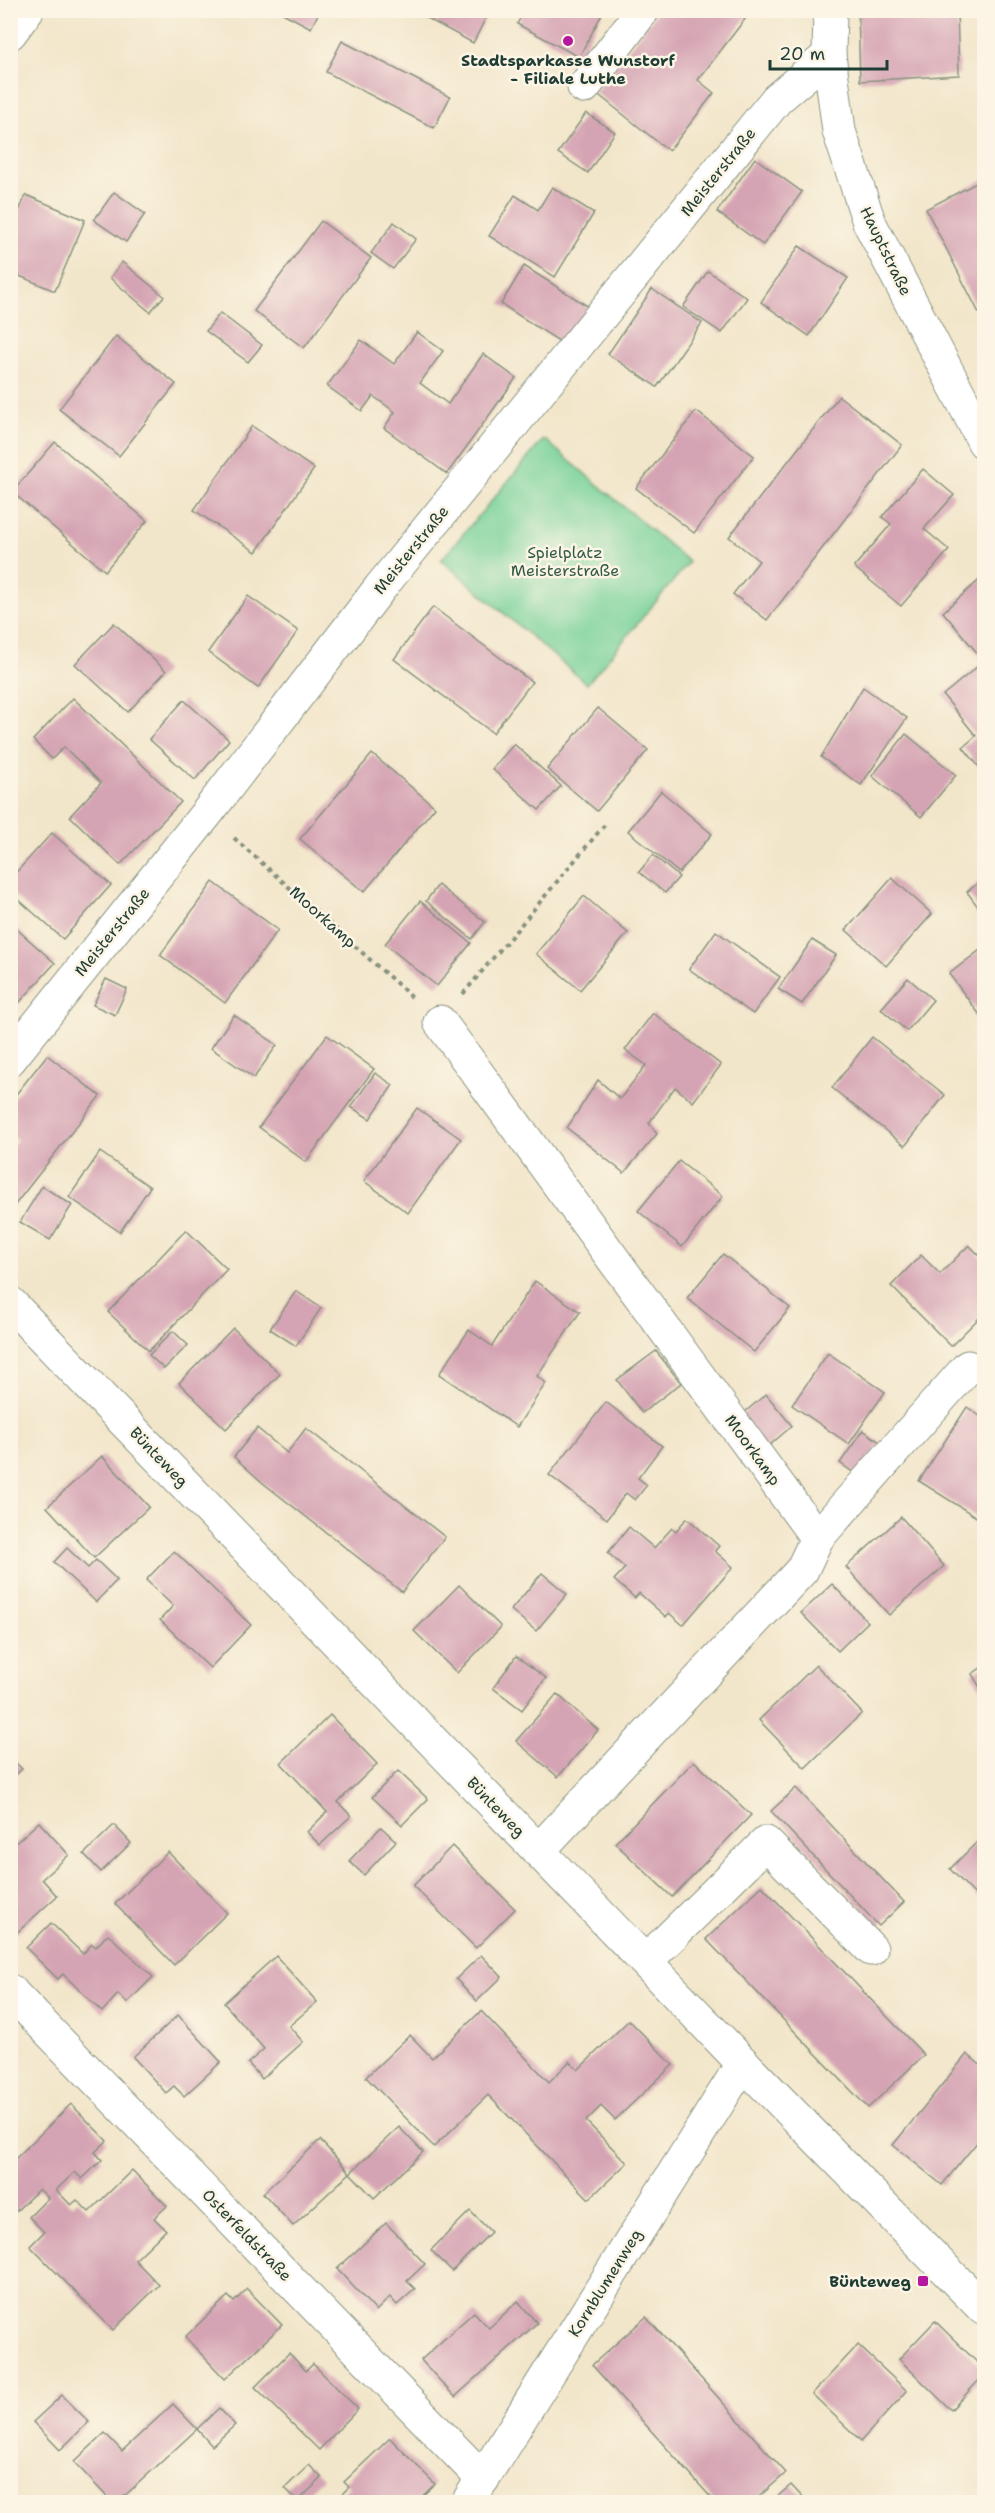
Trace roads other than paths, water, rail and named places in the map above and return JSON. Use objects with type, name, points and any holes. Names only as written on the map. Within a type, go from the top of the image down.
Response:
[{"type":"street","points":[[10,33],[27,10]]},
{"type":"street","points":[[584,87],[643,10]]},
{"type":"street","name":"Hauptstraße","points":[[830,10],[829,55],[839,131],[869,222],[984,442]]},
{"type":"street","name":"Meisterstraße","points":[[10,1059],[207,813],[401,562],[777,99],[829,55]]},
{"type":"street","name":"Moorkamp","points":[[440,1022],[817,1538]]},
{"type":"street","name":"Bünteweg","points":[[10,1303],[742,2063],[984,2309]]},
{"type":"street","points":[[538,1851],[802,1570],[817,1538],[968,1367]]},
{"type":"street","points":[[646,1961],[766,1843],[871,1949]]},
{"type":"street","name":"Osterfeldstraße","points":[[10,1990],[476,2491]]},
{"type":"street","name":"Kornblumenweg","points":[[476,2491],[742,2063]]},
{"type":"place","name":"Stadtsparkasse Wunstorf - Filiale Luthe","points":[[568,41]]},
{"type":"place","name":"Bünteweg","points":[[923,2281]]},
{"type":"park label","name":"Spielplatz Meisterstraße","points":[[565,561]]}]
